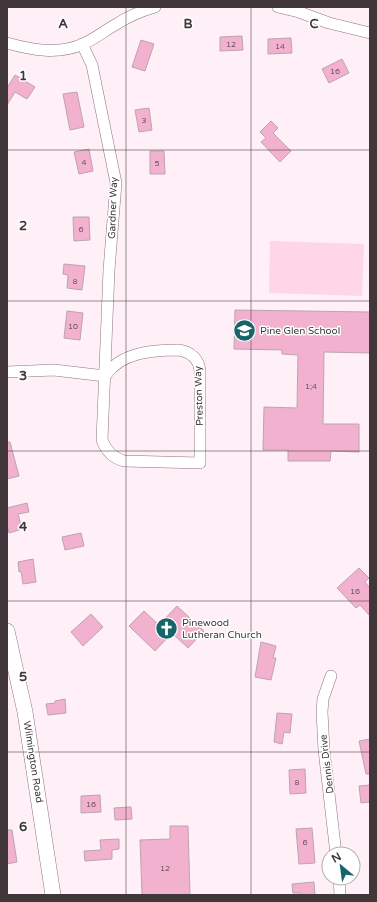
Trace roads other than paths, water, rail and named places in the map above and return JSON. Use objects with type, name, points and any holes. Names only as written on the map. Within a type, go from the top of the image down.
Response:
[{"type":"main road","name":"Wilmington Road","points":[[7,631],[25,712],[53,895]]},
{"type":"street","points":[[7,43],[28,48],[61,50],[82,44],[128,17],[155,7]]},
{"type":"street","points":[[278,7],[299,12],[329,23],[370,33]]},
{"type":"street","name":"Gardner Way","points":[[82,44],[93,68],[116,183],[109,270],[105,376]]},
{"type":"street","name":"Preston Way","points":[[179,350],[192,355],[198,362],[200,371],[200,463],[124,461],[112,455],[105,447],[102,436],[105,376],[108,371],[119,362],[143,353],[179,350]]},
{"type":"street","points":[[7,372],[54,370],[105,376]]},
{"type":"street","name":"Dennis Drive","points":[[331,676],[323,699],[322,712],[324,750],[335,846]]},
{"type":"place","name":"Pine Glen School","points":[[244,331]]},
{"type":"place","name":"Pinewood Lutheran Church","points":[[166,629]]}]
